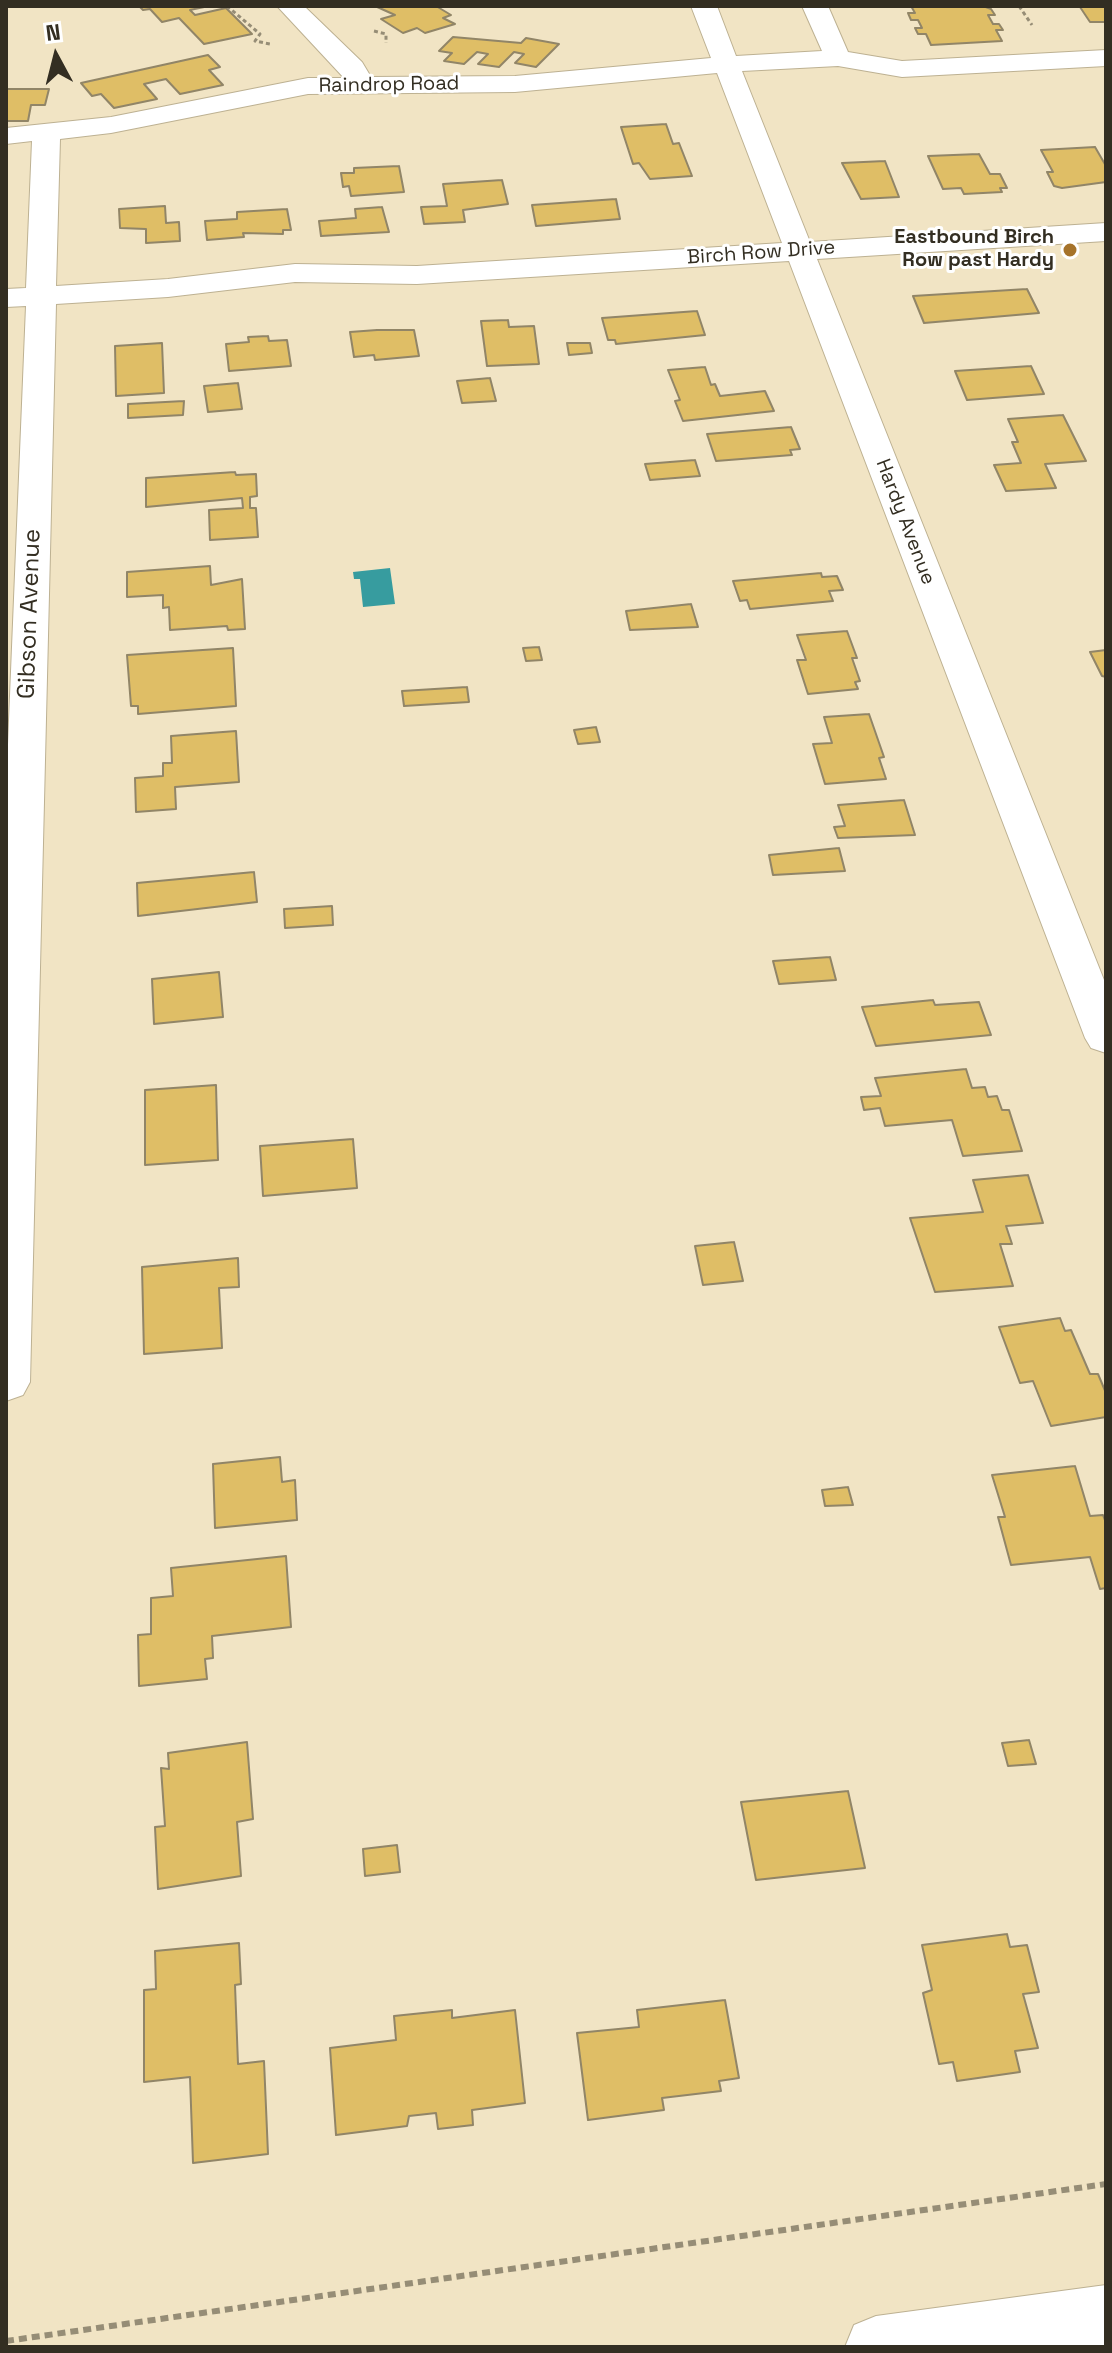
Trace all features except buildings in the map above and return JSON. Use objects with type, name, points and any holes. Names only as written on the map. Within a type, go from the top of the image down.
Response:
[{"type":"street","points":[[290,6],[353,68],[360,83]]},
{"type":"street","name":"Hardy Avenue","points":[[704,6],[1106,1038]]},
{"type":"street","points":[[815,6],[838,58]]},
{"type":"street","name":"Raindrop Road","points":[[6,136],[46,135],[308,86],[360,83],[515,84],[727,64],[838,58],[902,69],[1106,58]]},
{"type":"street","name":"Gibson Avenue","points":[[6,1382],[23,297],[46,135]]},
{"type":"street","name":"Birch Row Drive","points":[[23,297],[168,288],[240,292],[311,290],[417,275],[1106,232]]},
{"type":"street","points":[[876,2347],[1043,2336],[1106,2316]]},
{"type":"path","points":[[6,2341],[1106,2184]]},
{"type":"water","points":[[390,568],[395,604],[363,607],[360,579],[354,579],[353,572]]},
{"type":"place","name":"Eastbound Birch Row past Hardy","points":[[1070,250]]}]
